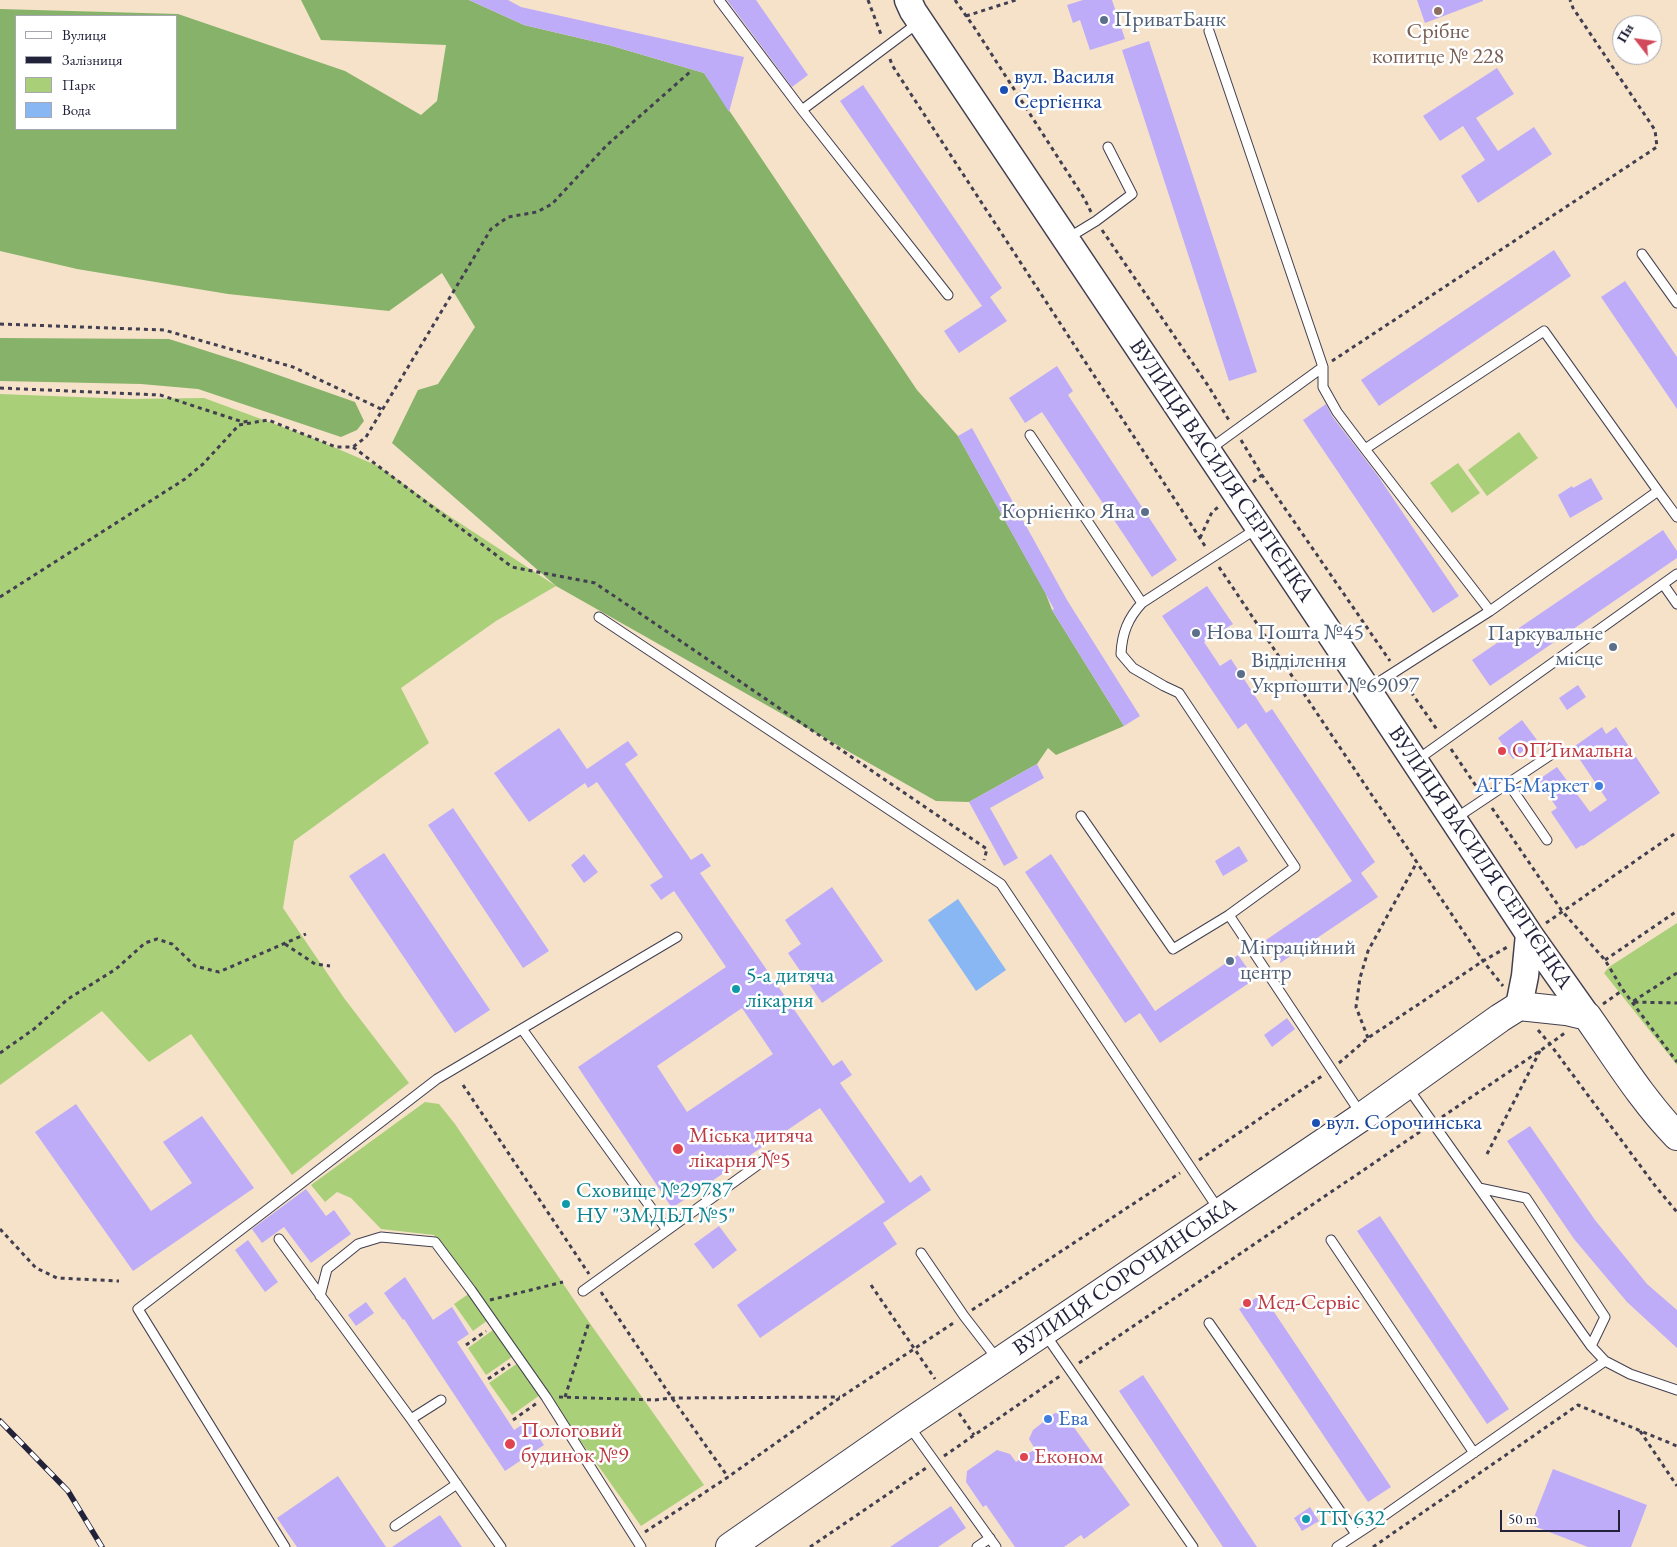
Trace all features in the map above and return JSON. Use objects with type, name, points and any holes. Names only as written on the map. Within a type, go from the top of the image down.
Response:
[{"type":"main road","name":"ВУЛИЦЯ ВАСИЛЯ СЕРГІЄНКА","points":[[914,11],[1368,689],[1529,934],[1635,1086],[1677,1136]]},
{"type":"main road","points":[[1529,934],[1525,976],[1519,1006],[1566,1011],[1587,1016]]},
{"type":"main road","name":"ВУЛИЦЯ СОРОЧИНСЬКА","points":[[730,1547],[907,1424],[1363,1116],[1519,1006]]},
{"type":"lane","points":[[719,0],[802,110],[948,295]]},
{"type":"lane","points":[[802,110],[886,48],[914,11]]},
{"type":"lane","points":[[1209,31],[1323,367],[1323,387],[1337,412],[1364,449],[1490,611]]},
{"type":"lane","points":[[1066,240],[1096,221],[1132,194],[1108,147]]},
{"type":"lane","points":[[1642,254],[1677,302]]},
{"type":"lane","points":[[1364,449],[1544,331],[1677,517]]},
{"type":"lane","points":[[1208,451],[1323,367]]},
{"type":"lane","points":[[1030,435],[1142,603]]},
{"type":"lane","points":[[1368,689],[1490,611],[1658,491]]},
{"type":"lane","points":[[1082,816],[1173,949],[1229,915],[1295,867],[1179,693],[1133,668],[1121,654],[1126,626],[1132,613],[1142,603],[1259,527]]},
{"type":"lane","points":[[1414,761],[1677,574]]},
{"type":"lane","points":[[1663,584],[1677,604]]},
{"type":"lane","points":[[599,617],[1001,884],[1221,1213]]},
{"type":"lane","points":[[1454,819],[1558,750]]},
{"type":"lane","points":[[1508,784],[1547,840]]},
{"type":"lane","points":[[1229,915],[1363,1116]]},
{"type":"lane","points":[[285,1547],[138,1309],[438,1079],[677,937]]},
{"type":"lane","points":[[522,1029],[667,1230]]},
{"type":"lane","points":[[1406,1085],[1591,1346],[1605,1361],[1630,1374],[1677,1390]]},
{"type":"lane","points":[[583,1291],[770,1156]]},
{"type":"lane","points":[[1479,1188],[1526,1198],[1606,1317],[1591,1346]]},
{"type":"lane","points":[[320,1296],[327,1269],[358,1244],[381,1237],[435,1242],[546,1397],[641,1547]]},
{"type":"lane","points":[[279,1239],[411,1419],[501,1547]]},
{"type":"lane","points":[[1331,1240],[1474,1452]]},
{"type":"lane","points":[[921,1253],[964,1316],[999,1362]]},
{"type":"lane","points":[[1209,1323],[1356,1534]]},
{"type":"lane","points":[[1044,1331],[1188,1545]]},
{"type":"lane","points":[[1337,1547],[1605,1361]]},
{"type":"lane","points":[[411,1419],[441,1400]]},
{"type":"lane","points":[[907,1424],[996,1547]]},
{"type":"lane","points":[[395,1526],[457,1484]]},
{"type":"lane","points":[[977,1547],[990,1538]]},
{"type":"path","points":[[868,0],[892,65],[1213,557],[1483,961]]},
{"type":"path","points":[[955,0],[1084,198],[1096,221],[1209,387],[1262,475],[1562,911],[1605,960],[1632,1002],[1677,1062]]},
{"type":"path","points":[[966,16],[1016,0]]},
{"type":"path","points":[[1323,367],[1657,148],[1655,130],[1573,8],[1570,0]]},
{"type":"path","points":[[0,388],[160,395],[242,422],[268,420],[336,448],[353,447],[366,437],[491,229],[508,217],[537,212],[552,204],[607,145],[690,72]]},
{"type":"path","points":[[0,324],[164,330],[292,368],[383,410]]},
{"type":"path","points":[[0,597],[184,479],[203,464],[239,425],[268,420]]},
{"type":"path","points":[[353,447],[512,567],[595,583],[987,849],[980,871]]},
{"type":"path","points":[[635,1539],[728,1477],[841,1396],[1190,1166],[1332,1069],[1368,1038],[1483,961],[1529,934],[1677,832]]},
{"type":"path","points":[[1368,1038],[1356,1007],[1360,978],[1368,951],[1417,862]]},
{"type":"path","points":[[1605,960],[1677,911]]},
{"type":"path","points":[[0,1053],[34,1029],[68,999],[116,969],[146,943],[157,939],[172,944],[194,966],[219,972],[306,934]]},
{"type":"path","points":[[285,943],[315,964],[330,966]]},
{"type":"path","points":[[1632,1002],[1677,973]]},
{"type":"path","points":[[1632,1002],[1677,1003]]},
{"type":"path","points":[[810,1547],[1550,1044],[1656,1187],[1677,1212]]},
{"type":"path","points":[[1487,1154],[1540,1050]]},
{"type":"path","points":[[0,1229],[36,1268],[57,1278],[119,1281]]},
{"type":"path","points":[[483,1302],[562,1282]]},
{"type":"path","points":[[871,1285],[974,1435]]},
{"type":"path","points":[[565,1397],[589,1322]]},
{"type":"path","points":[[466,1345],[495,1324]]},
{"type":"path","points":[[488,1379],[518,1358]]},
{"type":"path","points":[[513,1420],[546,1397],[655,1400],[672,1398],[841,1396]]},
{"type":"path","points":[[1374,1547],[1578,1405],[1677,1446]]},
{"type":"path","points":[[1640,1430],[1677,1486]]},
{"type":"green space","points":[[301,0],[469,0],[524,25],[609,45],[704,73],[917,390],[958,436],[1045,592],[1052,610],[1124,726],[1056,755],[1048,748],[1037,764],[969,802],[936,801],[556,586],[392,443],[418,390],[438,384],[475,327],[442,273],[389,311],[228,294],[77,269],[0,251],[0,9],[178,14],[345,71],[421,115],[437,101],[446,45],[321,40]]},
{"type":"green space","points":[[0,338],[169,339],[355,402],[364,421],[357,430],[341,437],[198,389],[141,384],[0,381]]},
{"type":"green space","points":[[0,394],[129,399],[204,398],[310,437],[378,466],[449,516],[556,586],[496,621],[401,688],[429,743],[294,841],[283,908],[344,998],[409,1083],[292,1175],[191,1034],[149,1062],[102,1011],[0,1085]]},
{"type":"green space","points":[[1519,432],[1538,458],[1487,496],[1468,470]]},
{"type":"green space","points":[[1458,463],[1480,493],[1452,513],[1430,483]]},
{"type":"green space","points":[[1677,923],[1677,1065],[1604,973],[1609,967]]},
{"type":"green space","points":[[425,1102],[439,1104],[455,1124],[589,1322],[704,1485],[641,1526],[434,1235],[381,1229],[351,1198],[337,1192],[325,1202],[311,1185]]},
{"type":"green space","points":[[470,1293],[488,1320],[473,1331],[454,1304]]},
{"type":"green space","points":[[493,1330],[512,1357],[486,1375],[468,1348]]},
{"type":"green space","points":[[518,1363],[540,1395],[512,1415],[489,1383]]},
{"type":"water","points":[[958,899],[1006,970],[976,991],[928,920]]},
{"type":"building","points":[[469,0],[508,0],[521,7],[744,57],[729,112],[704,73],[609,45],[524,25]]},
{"type":"building","points":[[727,0],[756,0],[808,75],[792,87]]},
{"type":"building","points":[[1083,0],[1112,0],[1125,39],[1090,50],[1080,20],[1073,23],[1067,5]]},
{"type":"building","name":"Срібне копитце № 228","points":[[1417,0],[1483,0],[1483,1],[1425,23]]},
{"type":"building","points":[[1149,41],[1257,372],[1229,381],[1122,50]]},
{"type":"building","points":[[1497,68],[1514,94],[1476,118],[1498,151],[1534,127],[1552,154],[1478,203],[1461,176],[1485,160],[1463,126],[1440,141],[1423,116]]},
{"type":"building","points":[[863,85],[1002,288],[990,297],[1007,321],[959,353],[944,331],[982,306],[840,101]]},
{"type":"building","points":[[1554,250],[1571,276],[1379,406],[1361,380]]},
{"type":"building","points":[[1625,281],[1677,357],[1677,409],[1601,297]]},
{"type":"building","points":[[1057,366],[1073,391],[1068,395],[1177,560],[1152,577],[1042,412],[1025,423],[1009,398]]},
{"type":"building","points":[[1326,404],[1332,416],[1378,476],[1459,596],[1433,613],[1303,420]]},
{"type":"building","points":[[972,428],[1067,600],[1140,716],[1124,726],[1052,610],[1054,609],[958,436]]},
{"type":"building","points":[[1591,478],[1603,499],[1570,518],[1558,495],[1572,486],[1573,488]]},
{"type":"building","points":[[1663,530],[1677,551],[1677,558],[1490,686],[1472,660]]},
{"type":"building","points":[[1207,586],[1233,624],[1204,642],[1220,666],[1231,659],[1266,713],[1272,709],[1375,862],[1361,873],[1378,897],[1280,963],[1266,940],[1352,881],[1246,723],[1238,729],[1162,616]]},
{"type":"building","points":[[1578,685],[1586,697],[1567,710],[1559,698]]},
{"type":"building","points":[[1522,720],[1537,740],[1513,759],[1498,738]]},
{"type":"building","name":"АТБ-Маркет","points":[[1602,727],[1606,734],[1616,727],[1660,793],[1576,849],[1551,812],[1557,808],[1538,780],[1557,767],[1590,812],[1607,800],[1572,748]]},
{"type":"building","name":"5-а дитяча лікарня","points":[[559,728],[587,769],[628,741],[638,755],[625,764],[691,860],[702,853],[711,866],[700,873],[833,1066],[842,1060],[852,1075],[840,1083],[910,1183],[921,1175],[931,1190],[883,1223],[897,1244],[760,1338],[737,1305],[885,1202],[820,1108],[672,1208],[578,1067],[726,967],[674,891],[661,900],[650,885],[663,877],[597,782],[588,788],[585,783],[529,822],[494,773]],"holes":[[[742,1008],[773,1054],[687,1112],[657,1066]]]},
{"type":"building","points":[[1037,764],[1044,778],[990,808],[1018,858],[1004,866],[969,802]]},
{"type":"building","points":[[453,808],[549,951],[523,968],[428,825]]},
{"type":"building","points":[[1239,846],[1248,861],[1223,876],[1215,861]]},
{"type":"building","points":[[384,853],[490,1010],[455,1033],[349,876]]},
{"type":"building","points":[[584,854],[598,872],[584,883],[571,865]]},
{"type":"building","points":[[1051,854],[1155,1011],[1238,955],[1255,979],[1160,1043],[1140,1013],[1125,1023],[1025,872]]},
{"type":"building","points":[[832,887],[883,961],[822,1003],[788,953],[801,944],[785,920]]},
{"type":"building","points":[[1287,1018],[1295,1029],[1272,1047],[1264,1035]]},
{"type":"building","points":[[76,1104],[151,1211],[192,1183],[163,1142],[202,1116],[254,1188],[133,1271],[35,1132]]},
{"type":"building","points":[[1530,1126],[1595,1220],[1647,1284],[1677,1310],[1677,1348],[1627,1302],[1574,1239],[1507,1141]]},
{"type":"building","points":[[306,1189],[326,1216],[334,1210],[351,1234],[311,1263],[284,1227],[262,1243],[252,1229]]},
{"type":"building","points":[[1380,1216],[1509,1409],[1487,1424],[1357,1231]]},
{"type":"building","points":[[719,1226],[737,1250],[713,1269],[694,1244]]},
{"type":"building","points":[[248,1240],[278,1282],[265,1292],[235,1250]]},
{"type":"building","name":"Пологовий будинок №9","points":[[405,1277],[433,1320],[452,1307],[469,1334],[457,1342],[514,1430],[528,1421],[544,1445],[505,1471],[404,1319],[384,1293]]},
{"type":"building","points":[[1262,1294],[1391,1487],[1368,1502],[1239,1309]]},
{"type":"building","points":[[366,1302],[374,1313],[356,1326],[348,1315]]},
{"type":"building","points":[[1143,1375],[1257,1547],[1223,1547],[1119,1391]]},
{"type":"building","points":[[1055,1413],[1065,1415],[1130,1505],[1084,1539],[1081,1535],[1064,1547],[1015,1547],[986,1505],[983,1507],[966,1482],[967,1471],[997,1450],[1010,1454],[1016,1462],[1035,1449],[1029,1439],[1033,1430]]},
{"type":"building","points":[[1553,1469],[1647,1505],[1631,1547],[1588,1547],[1531,1525]]},
{"type":"building","points":[[338,1476],[386,1547],[297,1547],[277,1518]]},
{"type":"building","points":[[951,1506],[966,1528],[938,1547],[890,1547]]},
{"type":"building","name":"ТП 632","points":[[1310,1507],[1319,1521],[1302,1531],[1294,1518]]},
{"type":"building","points":[[440,1515],[462,1547],[392,1547]]},
{"type":"railway","points":[[0,1421],[68,1491],[102,1547]]},
{"type":"place","name":"Срібне копитце № 228","points":[[1438,11]]},
{"type":"place","name":"ПриватБанк","points":[[1104,20]]},
{"type":"place","name":"вул. Василя Сергієнка","points":[[1004,90]]},
{"type":"place","name":"Корнієнко Яна","points":[[1145,512]]},
{"type":"place","name":"Нова Пошта №45","points":[[1196,633]]},
{"type":"place","name":"Паркувальне місце","points":[[1613,647]]},
{"type":"place","name":"Відділення Укрпошти №69097","points":[[1241,674]]},
{"type":"place","name":"ОПТимальна","points":[[1502,751]]},
{"type":"place","name":"АТБ-Маркет","points":[[1599,786]]},
{"type":"place","name":"Міграційний центр","points":[[1230,961]]},
{"type":"place","name":"5-а дитяча лікарня","points":[[736,989]]},
{"type":"place","name":"вул. Сорочинська","points":[[1316,1123]]},
{"type":"place","name":"Міська дитяча лікарня №5","points":[[678,1149]]},
{"type":"place","name":"Сховище №29787 НУ \"ЗМДБЛ №5\"","points":[[566,1204]]},
{"type":"place","name":"Мед-Сервіс","points":[[1247,1303]]},
{"type":"place","name":"Ева","points":[[1048,1419]]},
{"type":"place","name":"Пологовий будинок №9","points":[[510,1444]]},
{"type":"place","name":"Економ","points":[[1024,1457]]},
{"type":"place","name":"ТП 632","points":[[1306,1519]]}]
